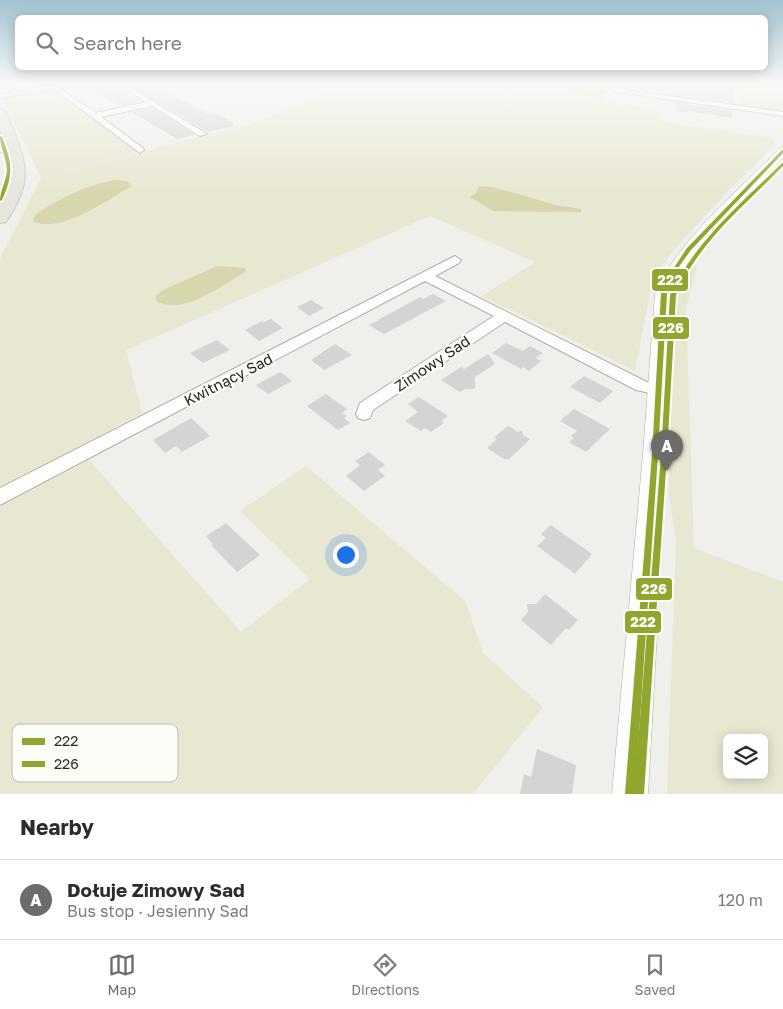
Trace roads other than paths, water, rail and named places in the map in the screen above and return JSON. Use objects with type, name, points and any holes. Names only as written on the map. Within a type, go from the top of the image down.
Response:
[{"type":"main road","points":[[0,218],[12,197],[18,178],[18,167],[6,148],[1,120]]},
{"type":"street","points":[[100,120],[140,150]]},
{"type":"street","points":[[180,120],[203,134]]},
{"type":"street","points":[[630,794],[659,390],[663,308],[668,282],[683,256],[783,151]]},
{"type":"street","name":"Kwitnący Sad","points":[[0,497],[455,260]]},
{"type":"street","points":[[426,276],[642,386],[659,390]]},
{"type":"street","name":"Zimowy Sad","points":[[364,414],[366,407],[505,315]]},
{"type":"place","name":"Dołuje Zimowy Sad","points":[[667,471]]}]
